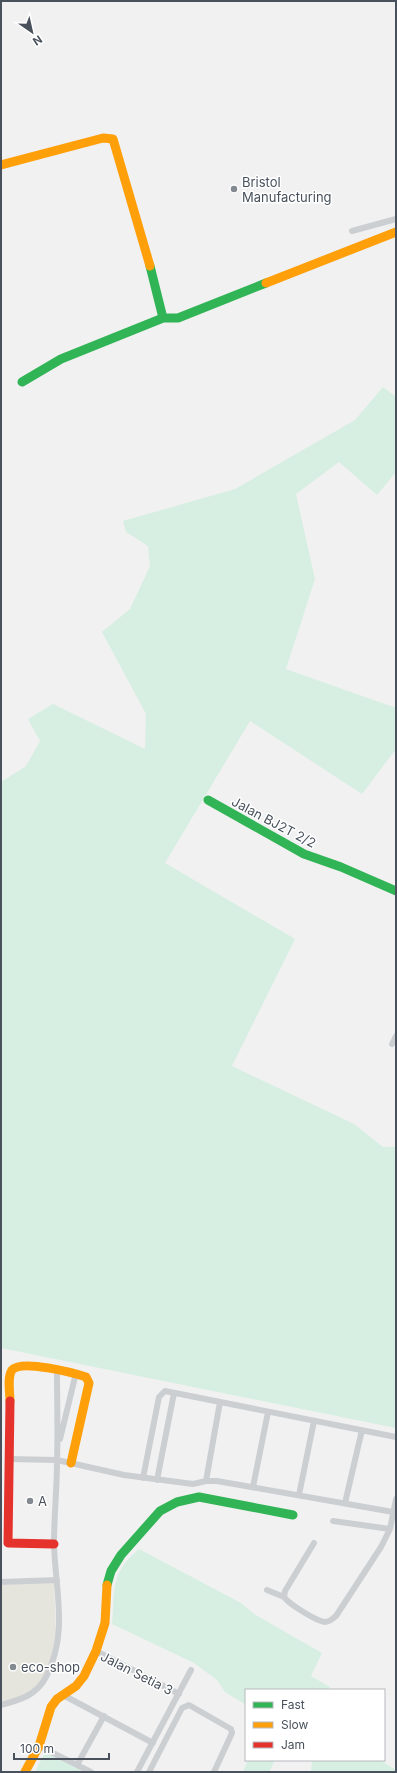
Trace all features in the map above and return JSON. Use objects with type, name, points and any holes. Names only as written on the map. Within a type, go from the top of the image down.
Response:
[{"type":"street","points":[[1,165],[103,138],[113,139],[164,318]]},
{"type":"street","points":[[352,230],[396,219]]},
{"type":"street","points":[[22,382],[61,359],[164,318],[178,318],[396,232]]},
{"type":"street","name":"Jalan BJ2T 2/2","points":[[208,800],[304,854],[341,867],[396,891]]},
{"type":"street","points":[[392,1044],[396,1036]]},
{"type":"street","points":[[54,1544],[8,1543],[8,1459],[11,1372],[16,1367],[22,1365],[76,1373],[86,1376],[89,1383],[71,1463]]},
{"type":"street","points":[[1,1705],[26,1697],[34,1692],[45,1678],[58,1644],[57,1580],[54,1544],[57,1460],[57,1370]]},
{"type":"street","points":[[57,1451],[76,1373]]},
{"type":"street","points":[[143,1478],[159,1397],[165,1391],[396,1437]]},
{"type":"street","points":[[157,1480],[174,1393]]},
{"type":"street","points":[[206,1480],[220,1402]]},
{"type":"street","points":[[253,1486],[268,1412]]},
{"type":"street","points":[[299,1495],[314,1421]]},
{"type":"street","points":[[345,1503],[362,1430]]},
{"type":"street","points":[[8,1459],[57,1460],[143,1478],[193,1484],[206,1480],[217,1481],[253,1486],[393,1512]]},
{"type":"street","points":[[25,1772],[39,1746],[51,1707],[57,1699],[76,1686],[84,1676],[96,1652],[105,1623],[107,1587],[111,1571],[121,1555],[160,1511],[177,1502],[199,1497],[293,1515]]},
{"type":"street","points":[[267,1590],[284,1597],[288,1602],[323,1622],[330,1621],[336,1616],[381,1547],[390,1529],[396,1499]]},
{"type":"street","points":[[333,1521],[390,1529]]},
{"type":"street","points":[[284,1597],[285,1591],[314,1543]]},
{"type":"street","points":[[1,1582],[57,1580]]},
{"type":"street","name":"Jalan Setia 3","points":[[96,1652],[178,1694]]},
{"type":"street","points":[[137,1772],[191,1670]]},
{"type":"street","points":[[63,1695],[153,1743]]},
{"type":"street","points":[[149,1772],[182,1708],[189,1705],[231,1729],[232,1733],[214,1772]]},
{"type":"street","points":[[77,1765],[104,1716]]},
{"type":"street","points":[[39,1746],[91,1772]]},
{"type":"shaded area","points":[[54,1582],[56,1633],[53,1654],[43,1677],[38,1685],[24,1696],[1,1703],[1,1585]]},
{"type":"green space","points":[[383,387],[396,397],[396,472],[377,495],[339,462],[296,494],[315,579],[286,669],[396,708],[396,749],[362,794],[250,721],[165,863],[295,939],[232,1066],[354,1124],[383,1147],[396,1147],[396,1428],[1,1348],[1,782],[26,766],[40,741],[28,719],[53,704],[145,749],[146,714],[102,632],[130,609],[150,566],[148,546],[126,532],[123,521],[235,489],[355,420]]},
{"type":"green space","points":[[139,1549],[241,1603],[254,1614],[322,1653],[311,1676],[330,1687],[329,1689],[245,1689],[245,1704],[225,1692],[217,1680],[194,1663],[112,1624],[116,1582],[123,1566]]},
{"type":"green space","points":[[45,1752],[84,1772],[35,1772]]},
{"type":"green space","points":[[248,1761],[274,1761],[269,1772],[243,1772]]},
{"type":"green space","points":[[312,1761],[382,1761],[396,1770],[396,1772],[311,1772]]},
{"type":"traffic: fast","points":[[150,266],[163,318]]},
{"type":"traffic: fast","points":[[22,382],[61,359],[163,318],[178,318],[266,283]]},
{"type":"traffic: fast","points":[[208,800],[304,854],[341,867],[396,891]]},
{"type":"traffic: fast","points":[[107,1585],[111,1571],[121,1555],[160,1511],[177,1502],[199,1497],[293,1515]]},
{"type":"traffic: slow","points":[[1,165],[103,138],[113,139],[150,266]]},
{"type":"traffic: slow","points":[[266,283],[396,232]]},
{"type":"traffic: slow","points":[[10,1401],[10,1373],[17,1367],[36,1366],[86,1377],[89,1383],[71,1463]]},
{"type":"traffic: slow","points":[[25,1772],[39,1746],[51,1707],[57,1699],[76,1686],[84,1676],[96,1651],[105,1623],[107,1585]]},
{"type":"traffic: jam","points":[[10,1401],[8,1543],[54,1544]]},
{"type":"place","name":"Bristol Manufacturing","points":[[234,189]]},
{"type":"place","name":"A","points":[[30,1501]]},
{"type":"place","name":"eco-shop","points":[[13,1667]]}]
